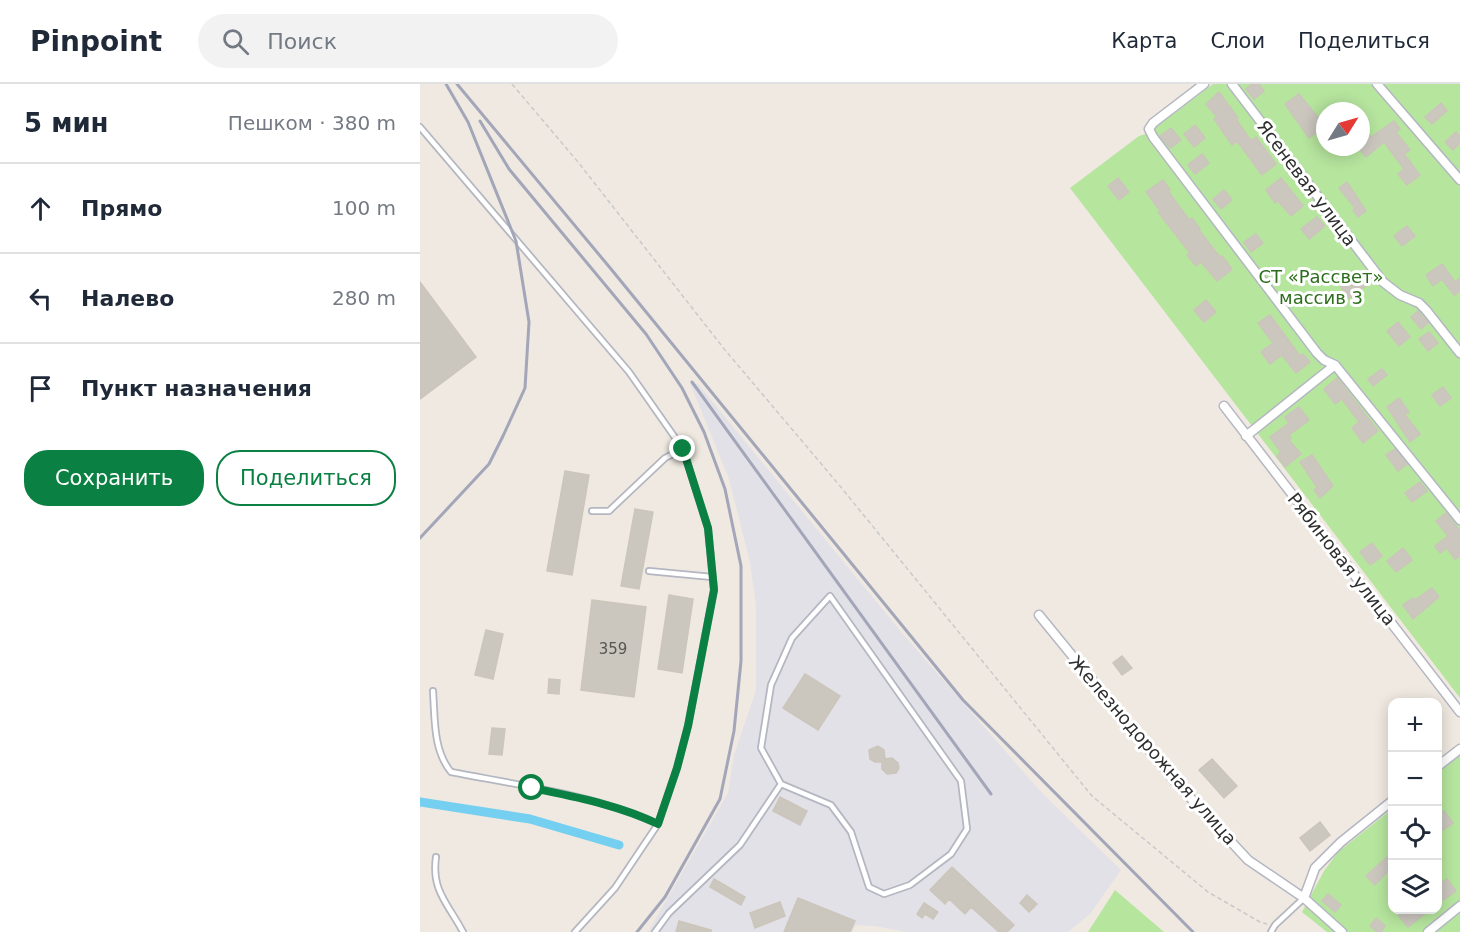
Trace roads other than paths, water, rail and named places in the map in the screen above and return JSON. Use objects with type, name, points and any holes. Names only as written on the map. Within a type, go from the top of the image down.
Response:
[{"type":"street","points":[[1204,84],[1153,123],[1149,129],[1317,353],[1324,360],[1335,365],[1460,520]]},
{"type":"street","name":"Ясеневая улица","points":[[1232,84],[1383,282],[1400,295],[1419,303],[1460,353]]},
{"type":"street","points":[[1377,84],[1460,180]]},
{"type":"street","points":[[1246,436],[1335,365]]},
{"type":"street","name":"Рябиновая улица","points":[[1224,406],[1460,712]]},
{"type":"street","name":"Железнодорожная улица","points":[[1039,615],[1172,778],[1248,860],[1304,898],[1342,932]]},
{"type":"street","points":[[1442,762],[1460,749]]},
{"type":"street","points":[[1304,898],[1315,868],[1341,842],[1388,804]]},
{"type":"street","points":[[1428,932],[1460,906]]},
{"type":"lane","points":[[420,127],[629,372],[683,449],[708,528],[714,590],[688,726],[677,768],[658,824],[615,888],[574,932]]},
{"type":"lane","points":[[592,511],[609,512],[665,458],[683,449]]},
{"type":"lane","points":[[649,571],[712,577]]},
{"type":"lane","points":[[830,596],[961,781],[967,829],[951,854],[910,885],[884,894],[869,887],[850,832],[831,805],[781,784],[761,748],[771,685],[792,638],[830,596]]},
{"type":"lane","points":[[433,691],[438,746],[442,761],[451,772],[583,799],[640,816],[658,824]]},
{"type":"lane","points":[[655,932],[669,912],[740,845],[781,784]]},
{"type":"lane","points":[[436,857],[434,868],[437,887],[443,902],[463,932]]},
{"type":"lane","points":[[1271,932],[1275,925],[1304,898]]},
{"type":"waterway","points":[[420,802],[530,819],[619,845]]},
{"type":"railway","points":[[420,538],[489,464],[525,388],[529,322],[516,241],[468,122],[446,84]]},
{"type":"railway","points":[[457,84],[963,700],[1193,932]]},
{"type":"railway","points":[[480,121],[509,169],[646,334],[682,388],[704,432],[725,489],[741,566],[741,661],[734,731],[720,799],[665,897],[637,932]]},
{"type":"railway","points":[[692,382],[991,794]]},
{"type":"park label","name":"СТ «Рассвет» массив 3","points":[[1321,286]]}]
